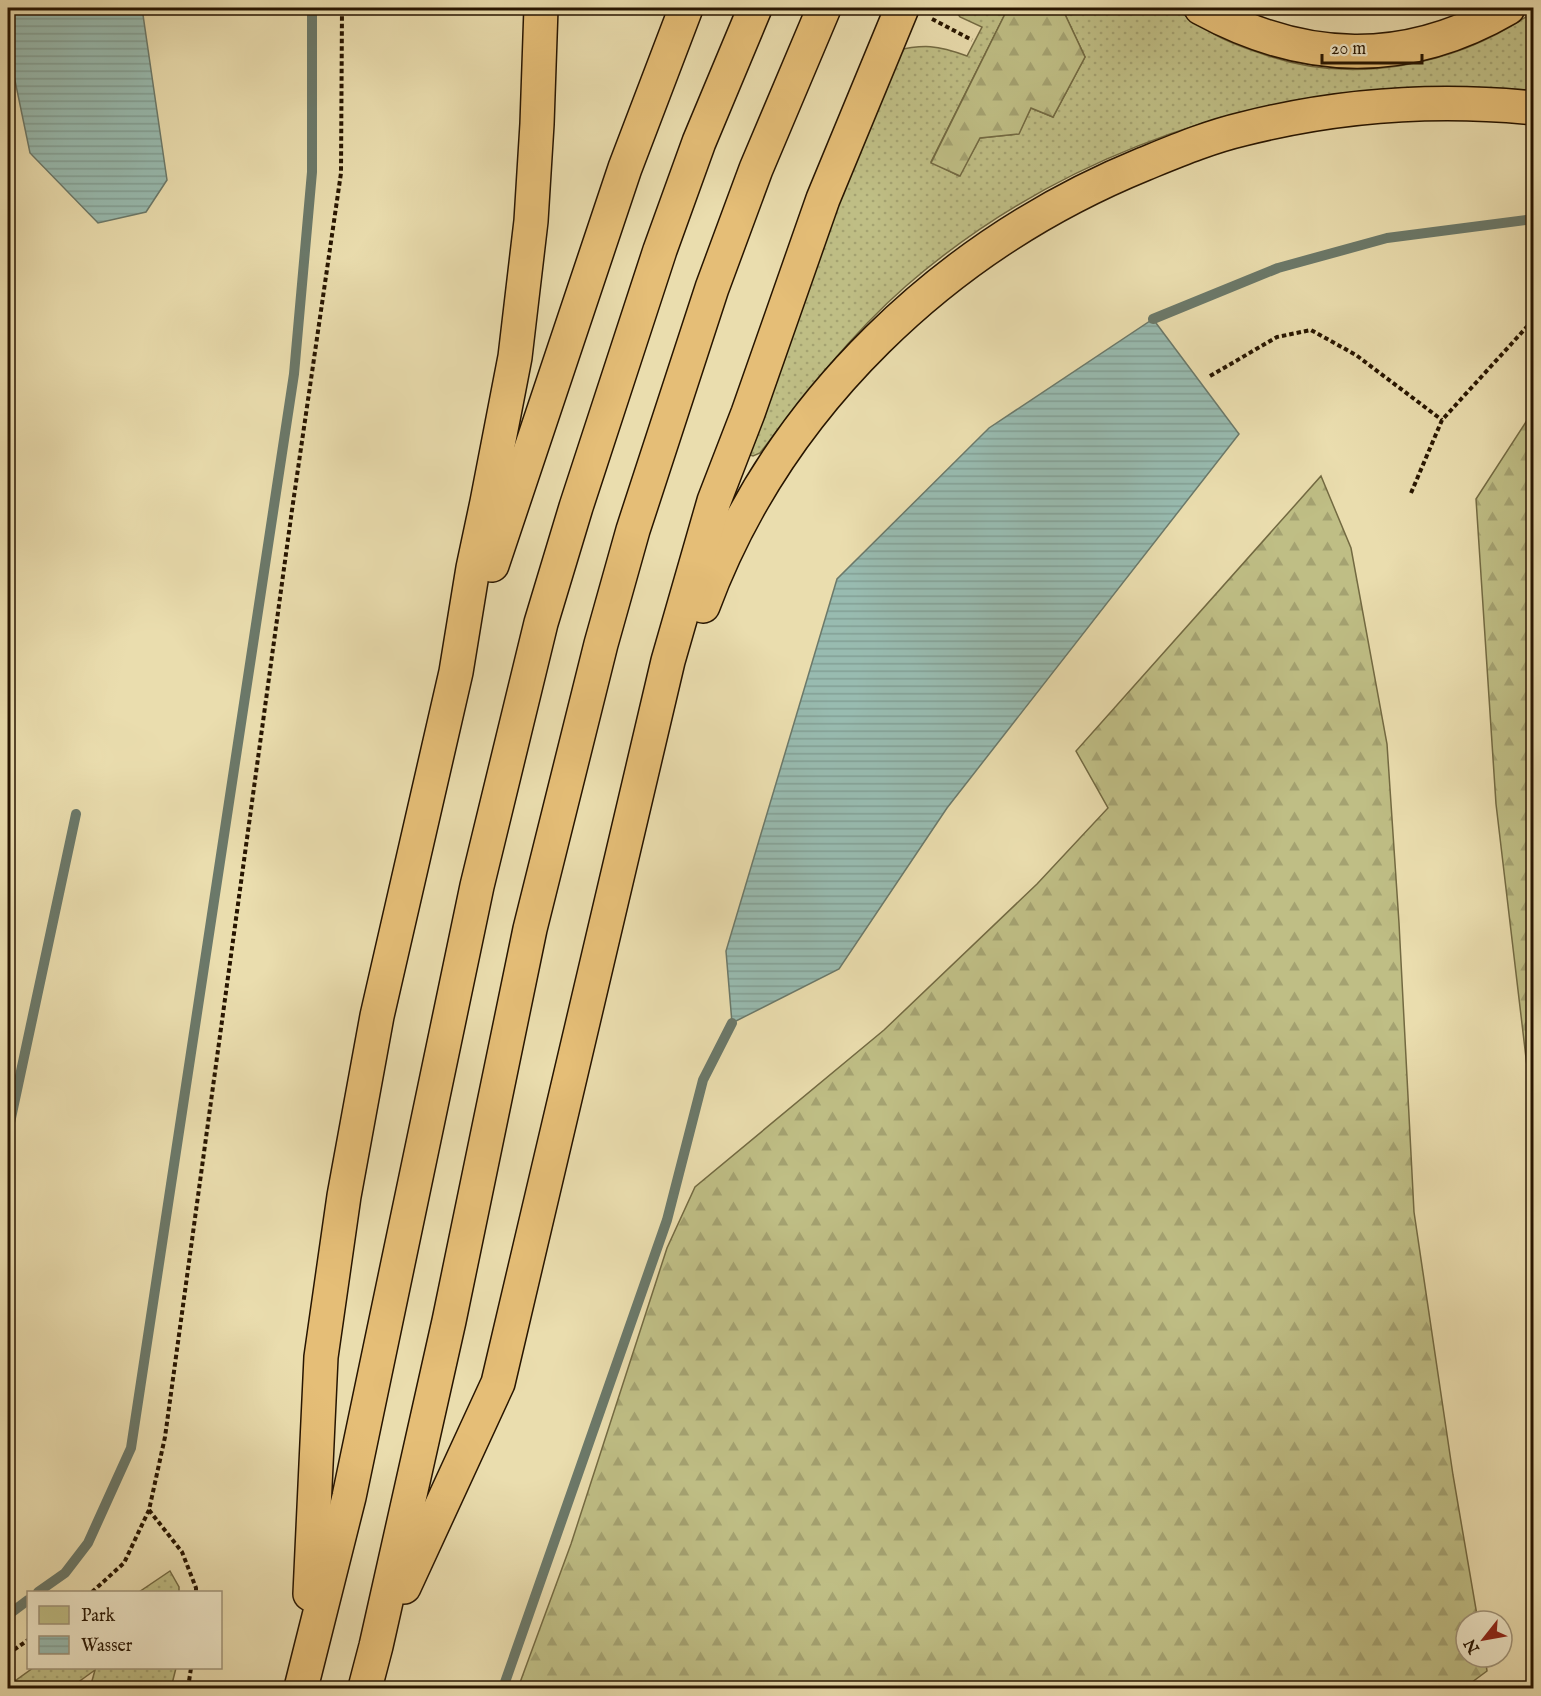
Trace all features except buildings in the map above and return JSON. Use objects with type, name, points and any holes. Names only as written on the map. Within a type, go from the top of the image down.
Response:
[{"type":"highway","points":[[304,1678],[321,1357],[339,1231],[377,1016],[456,672],[472,568],[515,357],[523,295],[537,124],[541,8]]},
{"type":"highway","points":[[456,672],[625,168],[686,8]]},
{"type":"highway","points":[[304,1678],[349,1497],[477,886],[541,623],[586,474],[660,250],[699,142],[755,8]]},
{"type":"highway","points":[[365,1689],[454,1298],[530,929],[633,530],[712,288],[756,169],[824,8]]},
{"type":"highway","points":[[1201,8],[1229,23],[1264,37],[1300,47],[1338,51],[1376,51],[1413,45],[1450,35],[1485,21],[1508,8]]},
{"type":"highway","points":[[376,1646],[498,1383],[628,824],[668,661],[714,501],[748,413],[823,199],[916,13]]},
{"type":"highway","points":[[628,824],[709,590],[735,530],[769,472],[807,418],[896,320],[1002,239],[1058,205],[1158,158],[1241,129],[1306,115],[1371,106],[1438,103],[1533,108]]},
{"type":"path","points":[[94,1591],[124,1563],[149,1510],[165,1437],[292,510],[341,173],[342,8]]},
{"type":"path","points":[[916,13],[972,40]]},
{"type":"path","points":[[1411,493],[1442,420],[1533,319]]},
{"type":"path","points":[[1210,376],[1278,337],[1311,330],[1356,355],[1442,420]]},
{"type":"path","points":[[149,1510],[182,1552],[196,1591]]},
{"type":"path","points":[[8,1654],[27,1641]]},
{"type":"path","points":[[188,1689],[191,1669]]},
{"type":"green space","points":[[1168,7],[1237,45],[1294,63],[1330,69],[1401,66],[1437,58],[1503,31],[1533,12],[1533,90],[1418,87],[1334,94],[1267,106],[1202,124],[1138,146],[1075,174],[1016,206],[959,244],[906,286],[847,345],[760,453],[753,456],[745,453],[894,51],[930,47],[967,56],[982,27],[960,17],[953,8],[1008,8],[931,162],[959,176],[980,138],[1018,134],[1031,108],[1053,117],[1085,57],[1062,8]]},
{"type":"green space","points":[[1008,8],[1062,8],[1085,57],[1053,117],[1031,108],[1019,134],[980,138],[960,176],[931,163]]},
{"type":"green space","points":[[1533,411],[1533,1117],[1496,804],[1476,499]]},
{"type":"green space","points":[[1321,476],[1351,548],[1387,744],[1414,1212],[1453,1475],[1476,1609],[1454,1609],[1454,1669],[1487,1669],[1487,1671],[1464,1688],[518,1688],[571,1544],[667,1248],[695,1187],[884,1030],[1037,884],[1108,808],[1076,751]]},
{"type":"green space","points":[[170,1571],[179,1587],[179,1591],[140,1591]]},
{"type":"green space","points":[[32,1669],[176,1669],[171,1688],[90,1688],[95,1670],[70,1688],[8,1688]]},
{"type":"water","points":[[8,8],[142,8],[167,180],[146,212],[98,223],[30,153],[8,47]]},
{"type":"water","points":[[1153,319],[1239,434],[947,808],[839,969],[732,1023],[726,951],[837,579],[989,428]]},
{"type":"waterway","points":[[39,1591],[65,1573],[88,1543],[131,1448],[294,374],[312,172],[312,8]]},
{"type":"waterway","points":[[1153,319],[1278,268],[1387,238],[1534,219]]},
{"type":"waterway","points":[[8,1132],[76,814]]},
{"type":"waterway","points":[[503,1688],[667,1220],[703,1080],[732,1023]]},
{"type":"waterway","points":[[8,1615],[27,1601]]}]
